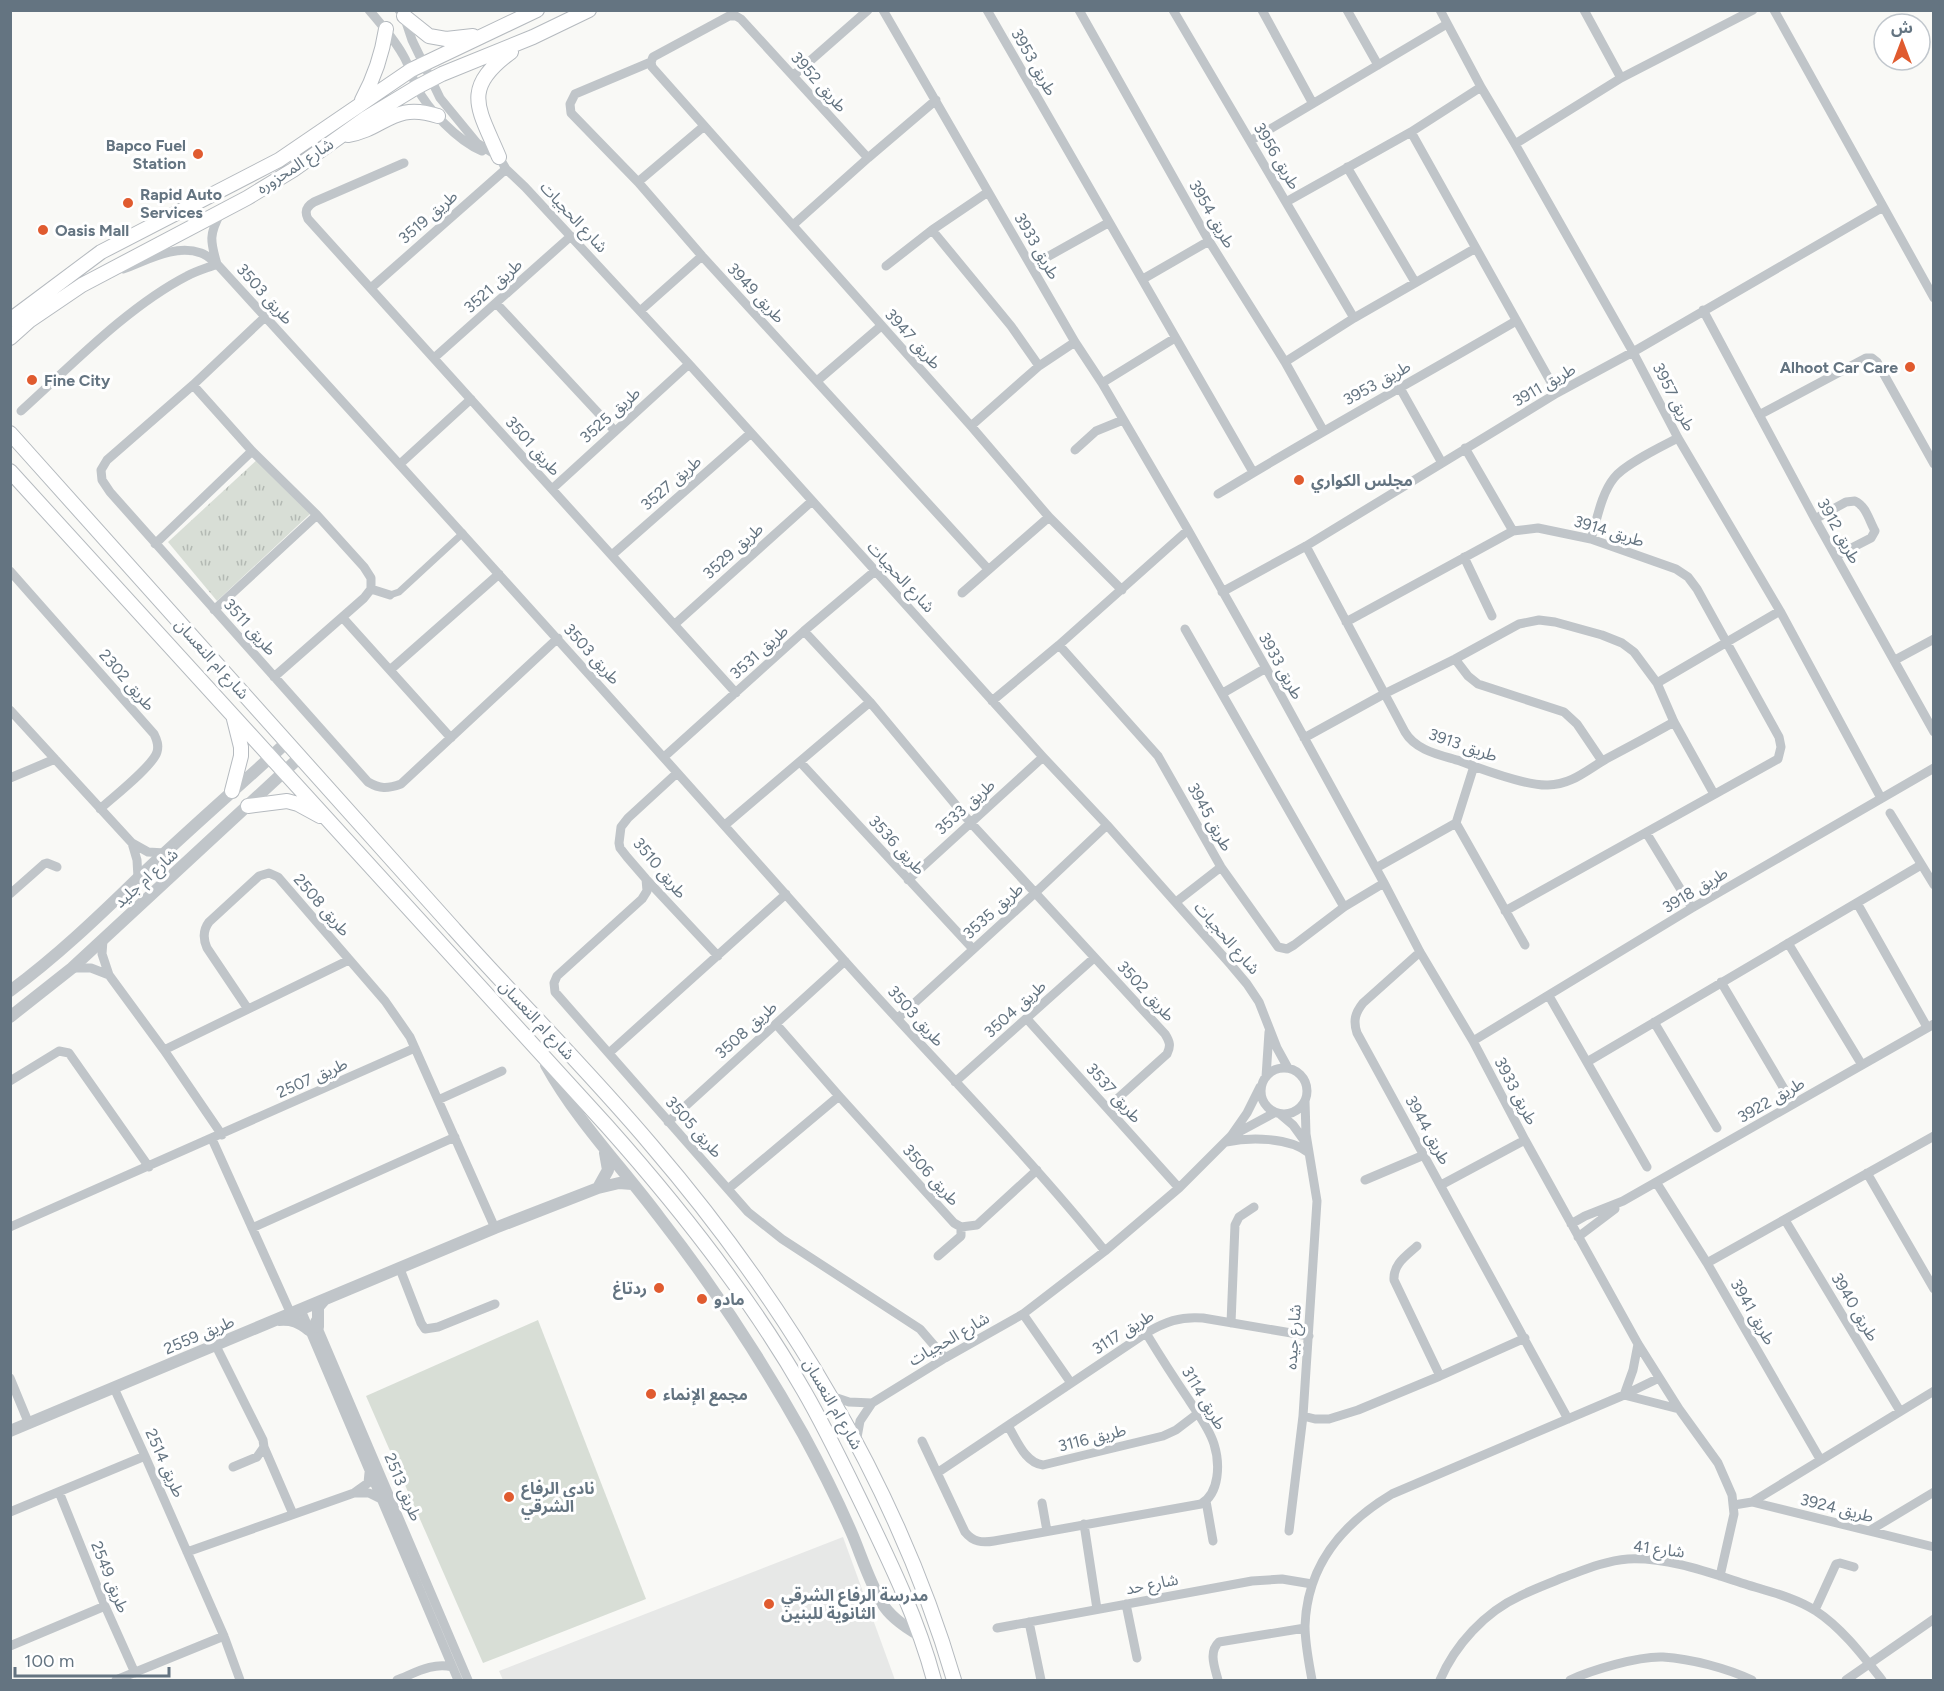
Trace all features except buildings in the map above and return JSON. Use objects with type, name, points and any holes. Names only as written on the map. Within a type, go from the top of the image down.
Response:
[{"type":"main road","name":"شارع المحزوره","points":[[10,320],[101,252],[279,159],[360,103],[417,68],[537,10]]},
{"type":"main road","name":"شارع المحزوره","points":[[10,338],[29,321],[103,273],[221,212],[293,170],[375,112],[417,87],[589,10]]},
{"type":"main road","points":[[401,13],[429,36],[435,38],[456,39],[492,32]]},
{"type":"main road","points":[[360,103],[373,79],[383,48],[386,29]]},
{"type":"main road","points":[[502,163],[478,110],[479,88],[487,72],[533,37]]},
{"type":"main road","points":[[340,136],[357,134],[392,115],[428,113],[438,116]]},
{"type":"main road","name":"شارع ام النعسان","points":[[10,433],[484,963],[651,1143],[696,1199],[798,1342],[831,1396],[903,1543],[927,1602],[954,1680]]},
{"type":"main road","name":"شارع ام النعسان","points":[[10,471],[636,1159],[725,1269],[781,1354],[813,1408],[855,1489],[885,1550],[919,1635],[934,1680]]},
{"type":"main road","points":[[232,791],[241,756],[234,717]]},
{"type":"main road","points":[[248,806],[287,801],[327,819]]},
{"type":"street","points":[[369,10],[386,29],[404,56],[417,68]]},
{"type":"street","points":[[794,75],[868,10]]},
{"type":"street","name":"طريق 3933","points":[[883,10],[1075,342],[1102,383],[1188,530],[1376,868],[1420,952],[1473,1041],[1638,1344],[1679,1409],[1718,1463],[1734,1505],[1734,1523],[1720,1576]]},
{"type":"street","name":"طريق 3953","points":[[987,10],[1253,472]]},
{"type":"street","name":"طريق 3954","points":[[1079,10],[1209,241],[1285,362],[1323,430]]},
{"type":"street","name":"طريق 3956","points":[[1173,10],[1354,318]]},
{"type":"street","points":[[1262,10],[1312,102]]},
{"type":"street","points":[[1347,10],[1378,65]]},
{"type":"street","name":"طريق 3957","points":[[1440,10],[1481,87],[1633,352],[1678,438],[1780,611],[1881,798]]},
{"type":"street","points":[[1584,10],[1621,78]]},
{"type":"street","points":[[1515,144],[1621,78],[1752,10]]},
{"type":"street","points":[[1774,10],[1932,293]]},
{"type":"street","points":[[401,13],[412,40],[417,68]]},
{"type":"street","name":"طريق 3952","points":[[651,62],[653,57],[729,16],[736,16],[794,75],[868,158]]},
{"type":"street","points":[[1250,141],[1312,102],[1447,24]]},
{"type":"street","name":"طريق 3947","points":[[651,62],[652,67],[703,127],[793,225],[1049,517],[1122,590]]},
{"type":"street","name":"طريق 3949","points":[[651,62],[574,94],[570,104],[571,113],[638,182],[702,256],[988,568]]},
{"type":"street","name":"شارع الحجيات","points":[[417,68],[431,80],[440,98],[477,143],[502,163],[689,364],[1176,902],[1247,984],[1259,1002],[1288,1068]]},
{"type":"street","name":"شارع الحجيات","points":[[417,68],[417,87],[438,116],[472,147],[502,163]]},
{"type":"street","points":[[1286,202],[1411,132],[1481,87]]},
{"type":"street","points":[[793,225],[936,100]]},
{"type":"street","points":[[638,182],[703,127]]},
{"type":"street","points":[[1411,132],[1557,393]]},
{"type":"street","name":"طريق 3519","points":[[371,288],[502,163]]},
{"type":"street","name":"طريق 3501","points":[[404,164],[314,202],[307,208],[308,219],[736,693]]},
{"type":"street","points":[[1347,167],[1415,282]]},
{"type":"street","points":[[886,266],[932,230],[988,192]]},
{"type":"street","name":"طريق 3911","points":[[1222,592],[1306,546],[1557,393],[1633,352],[1883,207]]},
{"type":"street","points":[[217,264],[211,244],[211,233],[221,212]]},
{"type":"street","points":[[1031,266],[1108,223]]},
{"type":"street","points":[[932,230],[1011,326],[1039,366]]},
{"type":"street","name":"طريق 3521","points":[[434,358],[571,236]]},
{"type":"street","points":[[1143,279],[1209,241]]},
{"type":"street","points":[[1285,362],[1354,318],[1476,248]]},
{"type":"street","points":[[103,273],[122,270],[165,253],[179,250],[203,254],[217,264]]},
{"type":"street","points":[[189,275],[198,262],[190,251]]},
{"type":"street","points":[[640,311],[702,256]]},
{"type":"street","name":"طريق 3503","points":[[21,411],[129,315],[158,293],[189,275],[217,264],[558,638],[845,961],[1037,1170],[1105,1251]]},
{"type":"street","points":[[496,303],[615,431]]},
{"type":"street","name":"طريق 3912","points":[[1703,310],[1815,519],[1934,732]]},
{"type":"street","name":"طريق 3511","points":[[266,317],[107,460],[101,470],[102,480],[155,544],[368,782],[388,789],[401,784],[558,638]]},
{"type":"street","name":"طريق 3953","points":[[1218,494],[1323,430],[1516,321]]},
{"type":"street","points":[[817,381],[881,326]]},
{"type":"street","points":[[1102,383],[1175,339]]},
{"type":"street","points":[[971,426],[1039,366],[1075,342]]},
{"type":"street","points":[[1759,415],[1866,357],[1872,358],[1878,362],[1934,464]]},
{"type":"street","name":"طريق 3525","points":[[552,489],[689,364]]},
{"type":"street","points":[[193,385],[252,451],[317,515],[364,567],[371,578],[371,589],[364,598],[274,677]]},
{"type":"street","points":[[1400,388],[1442,463]]},
{"type":"street","points":[[400,464],[471,399]]},
{"type":"street","points":[[1075,450],[1096,431],[1124,420]]},
{"type":"street","name":"طريق 3527","points":[[612,555],[751,433]]},
{"type":"street","points":[[1591,539],[1604,497],[1614,477],[1626,467],[1678,438]]},
{"type":"street","points":[[1465,448],[1513,531]]},
{"type":"street","points":[[155,544],[252,451]]},
{"type":"street","name":"طريق 3529","points":[[675,624],[812,501]]},
{"type":"street","points":[[1815,519],[1846,502],[1855,501],[1864,510],[1875,531],[1874,535],[1836,556]]},
{"type":"street","points":[[214,610],[317,515]]},
{"type":"street","points":[[962,593],[1049,517]]},
{"type":"street","name":"طريق 3914","points":[[1346,622],[1513,531],[1538,528],[1591,539],[1669,566],[1682,573],[1697,589],[1779,737],[1782,747],[1778,759],[1714,794]]},
{"type":"street","points":[[992,701],[1059,645],[1188,530]]},
{"type":"street","points":[[371,589],[390,595],[399,592],[463,533]]},
{"type":"street","name":"طريق 3913","points":[[1306,546],[1384,694],[1412,742],[1422,748],[1474,766],[1547,786],[1574,779],[1674,722]]},
{"type":"street","points":[[1464,557],[1492,616]]},
{"type":"street","name":"طريق 2302","points":[[10,571],[157,740],[157,754],[153,760],[100,809]]},
{"type":"street","name":"طريق 3531","points":[[664,758],[804,631],[875,571]]},
{"type":"street","points":[[390,670],[499,574]]},
{"type":"street","points":[[1657,683],[1780,611]]},
{"type":"street","points":[[343,618],[452,738]]},
{"type":"street","points":[[1304,738],[1519,624],[1539,620],[1556,622],[1602,635],[1622,643],[1634,652],[1657,683],[1674,722],[1714,794],[1647,834],[1505,911]]},
{"type":"street","points":[[1185,629],[1344,907]]},
{"type":"street","points":[[804,631],[870,702],[970,822],[1035,893]]},
{"type":"street","points":[[1895,660],[1934,639]]},
{"type":"street","name":"طريق 3945","points":[[1059,645],[1158,756],[1221,867],[1278,947],[1287,949],[1294,945],[1344,907],[1384,883]]},
{"type":"street","points":[[1455,659],[1468,676],[1478,684],[1564,712],[1577,724],[1602,761]]},
{"type":"street","points":[[1223,693],[1266,668]]},
{"type":"street","points":[[725,825],[870,702]]},
{"type":"street","points":[[10,710],[132,843],[148,852],[165,853]]},
{"type":"street","name":"شارع ام جليد","points":[[10,991],[30,977],[100,916],[138,878],[286,743]]},
{"type":"street","name":"شارع ام جليد","points":[[10,1017],[72,968],[300,757]]},
{"type":"street","name":"طريق 3533","points":[[908,880],[1043,757]]},
{"type":"street","points":[[10,778],[55,759]]},
{"type":"street","name":"طريق 3536","points":[[800,762],[973,949]]},
{"type":"street","points":[[1376,868],[1456,823],[1474,766]]},
{"type":"street","name":"طريق 3918","points":[[1473,1041],[1692,908],[1934,768]]},
{"type":"street","name":"طريق 3510","points":[[677,772],[621,827],[620,848],[718,956]]},
{"type":"street","points":[[1890,813],[1934,885]]},
{"type":"street","points":[[1456,823],[1525,945]]},
{"type":"street","name":"طريق 3535","points":[[898,1018],[1107,825]]},
{"type":"street","points":[[1647,834],[1692,908]]},
{"type":"street","points":[[132,843],[137,860],[138,878]]},
{"type":"street","points":[[10,894],[44,864],[57,867]]},
{"type":"street","points":[[1587,1062],[1921,865]]},
{"type":"street","points":[[1176,902],[1221,867]]},
{"type":"street","name":"طريق 2508","points":[[248,1009],[207,948],[204,935],[209,922],[262,874],[269,873],[278,878],[385,1001],[403,1025],[495,1228]]},
{"type":"street","name":"طريق 3505","points":[[646,879],[647,891],[642,898],[557,976],[554,983],[555,992],[748,1212],[769,1230],[920,1329],[945,1358]]},
{"type":"street","name":"طريق 3502","points":[[1035,893],[1170,1042],[1167,1054],[1107,1108]]},
{"type":"street","points":[[609,1053],[786,894]]},
{"type":"street","points":[[1857,903],[1930,1025]]},
{"type":"street","points":[[103,940],[102,954],[109,975],[222,1135]]},
{"type":"street","points":[[1788,943],[1862,1065]]},
{"type":"street","name":"طريق 3944","points":[[1420,952],[1357,1009],[1354,1025],[1568,1419]]},
{"type":"street","name":"طريق 3504","points":[[956,1082],[1094,958]]},
{"type":"street","name":"طريق 2508","points":[[164,1050],[349,960]]},
{"type":"street","name":"طريق 3508","points":[[668,1122],[845,961]]},
{"type":"street","points":[[72,968],[91,968],[109,975]]},
{"type":"street","points":[[1721,982],[1793,1104]]},
{"type":"street","points":[[1549,996],[1647,1167]]},
{"type":"street","name":"طريق 3537","points":[[1027,1019],[1179,1188]]},
{"type":"street","points":[[1654,1022],[1717,1128]]},
{"type":"street","name":"طريق 3506","points":[[776,1024],[954,1223],[961,1227],[977,1225],[1037,1170]]},
{"type":"street","name":"طريق 3922","points":[[1578,1237],[1623,1201],[1930,1025]]},
{"type":"street","name":"شارع الحجيات","points":[[1266,1077],[1269,1026]]},
{"type":"street","name":"طريق 2507","points":[[10,1227],[415,1048]]},
{"type":"street","points":[[10,1081],[59,1051],[69,1053],[149,1167]]},
{"type":"street","points":[[540,1053],[568,1100],[604,1150],[660,1216],[713,1290],[803,1434],[842,1509],[882,1603],[898,1622],[919,1635]]},
{"type":"street","points":[[1288,1068],[1299,1073],[1307,1089],[1305,1101],[1297,1110],[1277,1114],[1228,1139],[1247,1113],[1266,1077],[1275,1070],[1288,1068]]},
{"type":"street","points":[[438,1100],[502,1071]]},
{"type":"street","points":[[1260,1087],[1265,1105],[1293,1125],[1309,1149]]},
{"type":"street","points":[[728,1189],[839,1096]]},
{"type":"street","name":"شارع جيده","points":[[1289,1532],[1303,1416],[1317,1201],[1305,1123],[1305,1101]]},
{"type":"street","points":[[1707,1263],[1934,1136]]},
{"type":"street","points":[[252,1228],[455,1137]]},
{"type":"street","name":"طريق 2513","points":[[212,1139],[252,1228],[313,1329],[468,1680]]},
{"type":"street","points":[[1228,1139],[1266,1139],[1309,1149]]},
{"type":"street","name":"شارع الحجيات","points":[[872,1403],[1023,1314],[1105,1251],[1179,1188],[1228,1139]]},
{"type":"street","points":[[1441,1185],[1525,1140]]},
{"type":"street","points":[[598,1188],[608,1170],[604,1150]]},
{"type":"street","points":[[1365,1180],[1424,1155]]},
{"type":"street","points":[[1867,1173],[1934,1289]]},
{"type":"street","name":"طريق 3941","points":[[1656,1182],[1707,1263],[1820,1459]]},
{"type":"street","name":"طريق 2559","points":[[10,1431],[495,1228],[598,1188],[619,1183],[632,1184]]},
{"type":"street","name":"طريق 3922","points":[[1571,1224],[1584,1216],[1623,1201]]},
{"type":"street","points":[[1231,1323],[1234,1225],[1239,1217],[1254,1207]]},
{"type":"street","name":"طريق 3940","points":[[1785,1220],[1900,1410]]},
{"type":"street","points":[[938,1256],[961,1236],[961,1227]]},
{"type":"street","points":[[1417,1246],[1398,1264],[1394,1272],[1394,1280],[1440,1376]]},
{"type":"street","points":[[400,1269],[425,1329],[438,1327],[495,1304]]},
{"type":"street","points":[[275,1320],[290,1319],[313,1329],[318,1307],[324,1300]]},
{"type":"street","points":[[1023,1314],[1071,1383]]},
{"type":"street","name":"طريق 3117","points":[[937,1473],[1163,1323],[1183,1317],[1203,1318],[1309,1336]]},
{"type":"street","name":"طريق 2513","points":[[313,1329],[369,1471],[380,1484],[381,1499],[458,1680]]},
{"type":"street","name":"طريق 3114","points":[[1146,1334],[1213,1442],[1217,1460],[1216,1477],[1212,1493],[1206,1501]]},
{"type":"street","points":[[1303,1416],[1322,1419],[1338,1416],[1440,1376],[1525,1338]]},
{"type":"street","points":[[1624,1395],[1633,1370],[1638,1344]]},
{"type":"street","points":[[216,1346],[262,1440],[293,1514]]},
{"type":"street","points":[[10,1378],[29,1424]]},
{"type":"street","points":[[1312,1680],[1305,1628],[1312,1584],[1335,1541],[1352,1522],[1392,1494],[1659,1378]]},
{"type":"street","name":"طريق 2514","points":[[114,1388],[225,1636],[240,1680]]},
{"type":"street","points":[[1752,1502],[1934,1391]]},
{"type":"street","points":[[1624,1395],[1679,1409]]},
{"type":"street","points":[[831,1396],[849,1402],[872,1403]]},
{"type":"street","points":[[856,1443],[860,1421],[872,1403]]},
{"type":"street","name":"طريق 3116","points":[[1008,1426],[1030,1460],[1043,1465],[1163,1436],[1176,1430],[1197,1414]]},
{"type":"street","points":[[922,1441],[965,1532],[977,1541],[994,1541],[1196,1505],[1206,1501],[1214,1540]]},
{"type":"street","points":[[233,1467],[257,1457],[264,1447]]},
{"type":"street","points":[[10,1512],[146,1456]]},
{"type":"street","points":[[354,1493],[369,1481],[369,1471]]},
{"type":"street","name":"طريق 2549","points":[[59,1492],[135,1673]]},
{"type":"street","points":[[1869,1531],[1934,1492]]},
{"type":"street","points":[[187,1552],[354,1493],[369,1493],[381,1499]]},
{"type":"street","name":"طريق 3924","points":[[1734,1505],[1752,1502],[1934,1547]]},
{"type":"street","points":[[1042,1503],[1047,1531]]},
{"type":"street","points":[[1084,1524],[1097,1609]]},
{"type":"street","name":"شارع 41","points":[[1440,1680],[1452,1657],[1466,1639],[1481,1622],[1499,1608],[1518,1596],[1597,1564],[1620,1560],[1644,1560],[1676,1565],[1796,1600],[1815,1610],[1843,1635],[1882,1680]]},
{"type":"street","points":[[1815,1610],[1836,1564],[1854,1567]]},
{"type":"street","name":"شارع حد","points":[[997,1628],[1262,1579],[1282,1579],[1312,1584]]},
{"type":"street","points":[[1126,1604],[1137,1658]]},
{"type":"street","points":[[10,1646],[105,1606]]},
{"type":"street","points":[[1846,1680],[1934,1619]]},
{"type":"street","points":[[1029,1622],[1041,1680]]},
{"type":"street","points":[[1218,1680],[1213,1654],[1214,1647],[1219,1642],[1305,1628]]},
{"type":"street","points":[[116,1680],[225,1636]]},
{"type":"street","points":[[1570,1680],[1640,1658],[1662,1657],[1688,1661],[1752,1680]]},
{"type":"street","points":[[397,1680],[435,1666],[452,1667]]},
{"type":"street","points":[[1604,1669],[1605,1680]]},
{"type":"shaded area","name":"مدرسة الرفاع الشرقي الثانوية للبنين","points":[[843,1537],[895,1680],[503,1680],[499,1671]]},
{"type":"green space","points":[[259,458],[310,514],[217,601],[168,542]]},
{"type":"green space","name":"نادي الرفاع الشرقي","points":[[538,1320],[646,1599],[483,1663],[366,1396]]},
{"type":"place","name":"Bapco Fuel Station","points":[[198,154]]},
{"type":"place","name":"Rapid Auto Services","points":[[128,203]]},
{"type":"place","name":"Oasis Mall","points":[[43,230]]},
{"type":"place","name":"Alhoot Car Care","points":[[1910,367]]},
{"type":"place","name":"Fine City","points":[[32,380]]},
{"type":"place","name":"مجلس الكواري","points":[[1299,480]]},
{"type":"place","name":"ردتاغ","points":[[659,1288]]},
{"type":"place","name":"مادو","points":[[702,1299]]},
{"type":"place","name":"مجمع الإنماء","points":[[651,1394]]},
{"type":"place","name":"نادي الرفاع الشرقي","points":[[509,1497]]},
{"type":"place","name":"مدرسة الرفاع الشرقي الثانوية للبنين","points":[[769,1604]]}]
